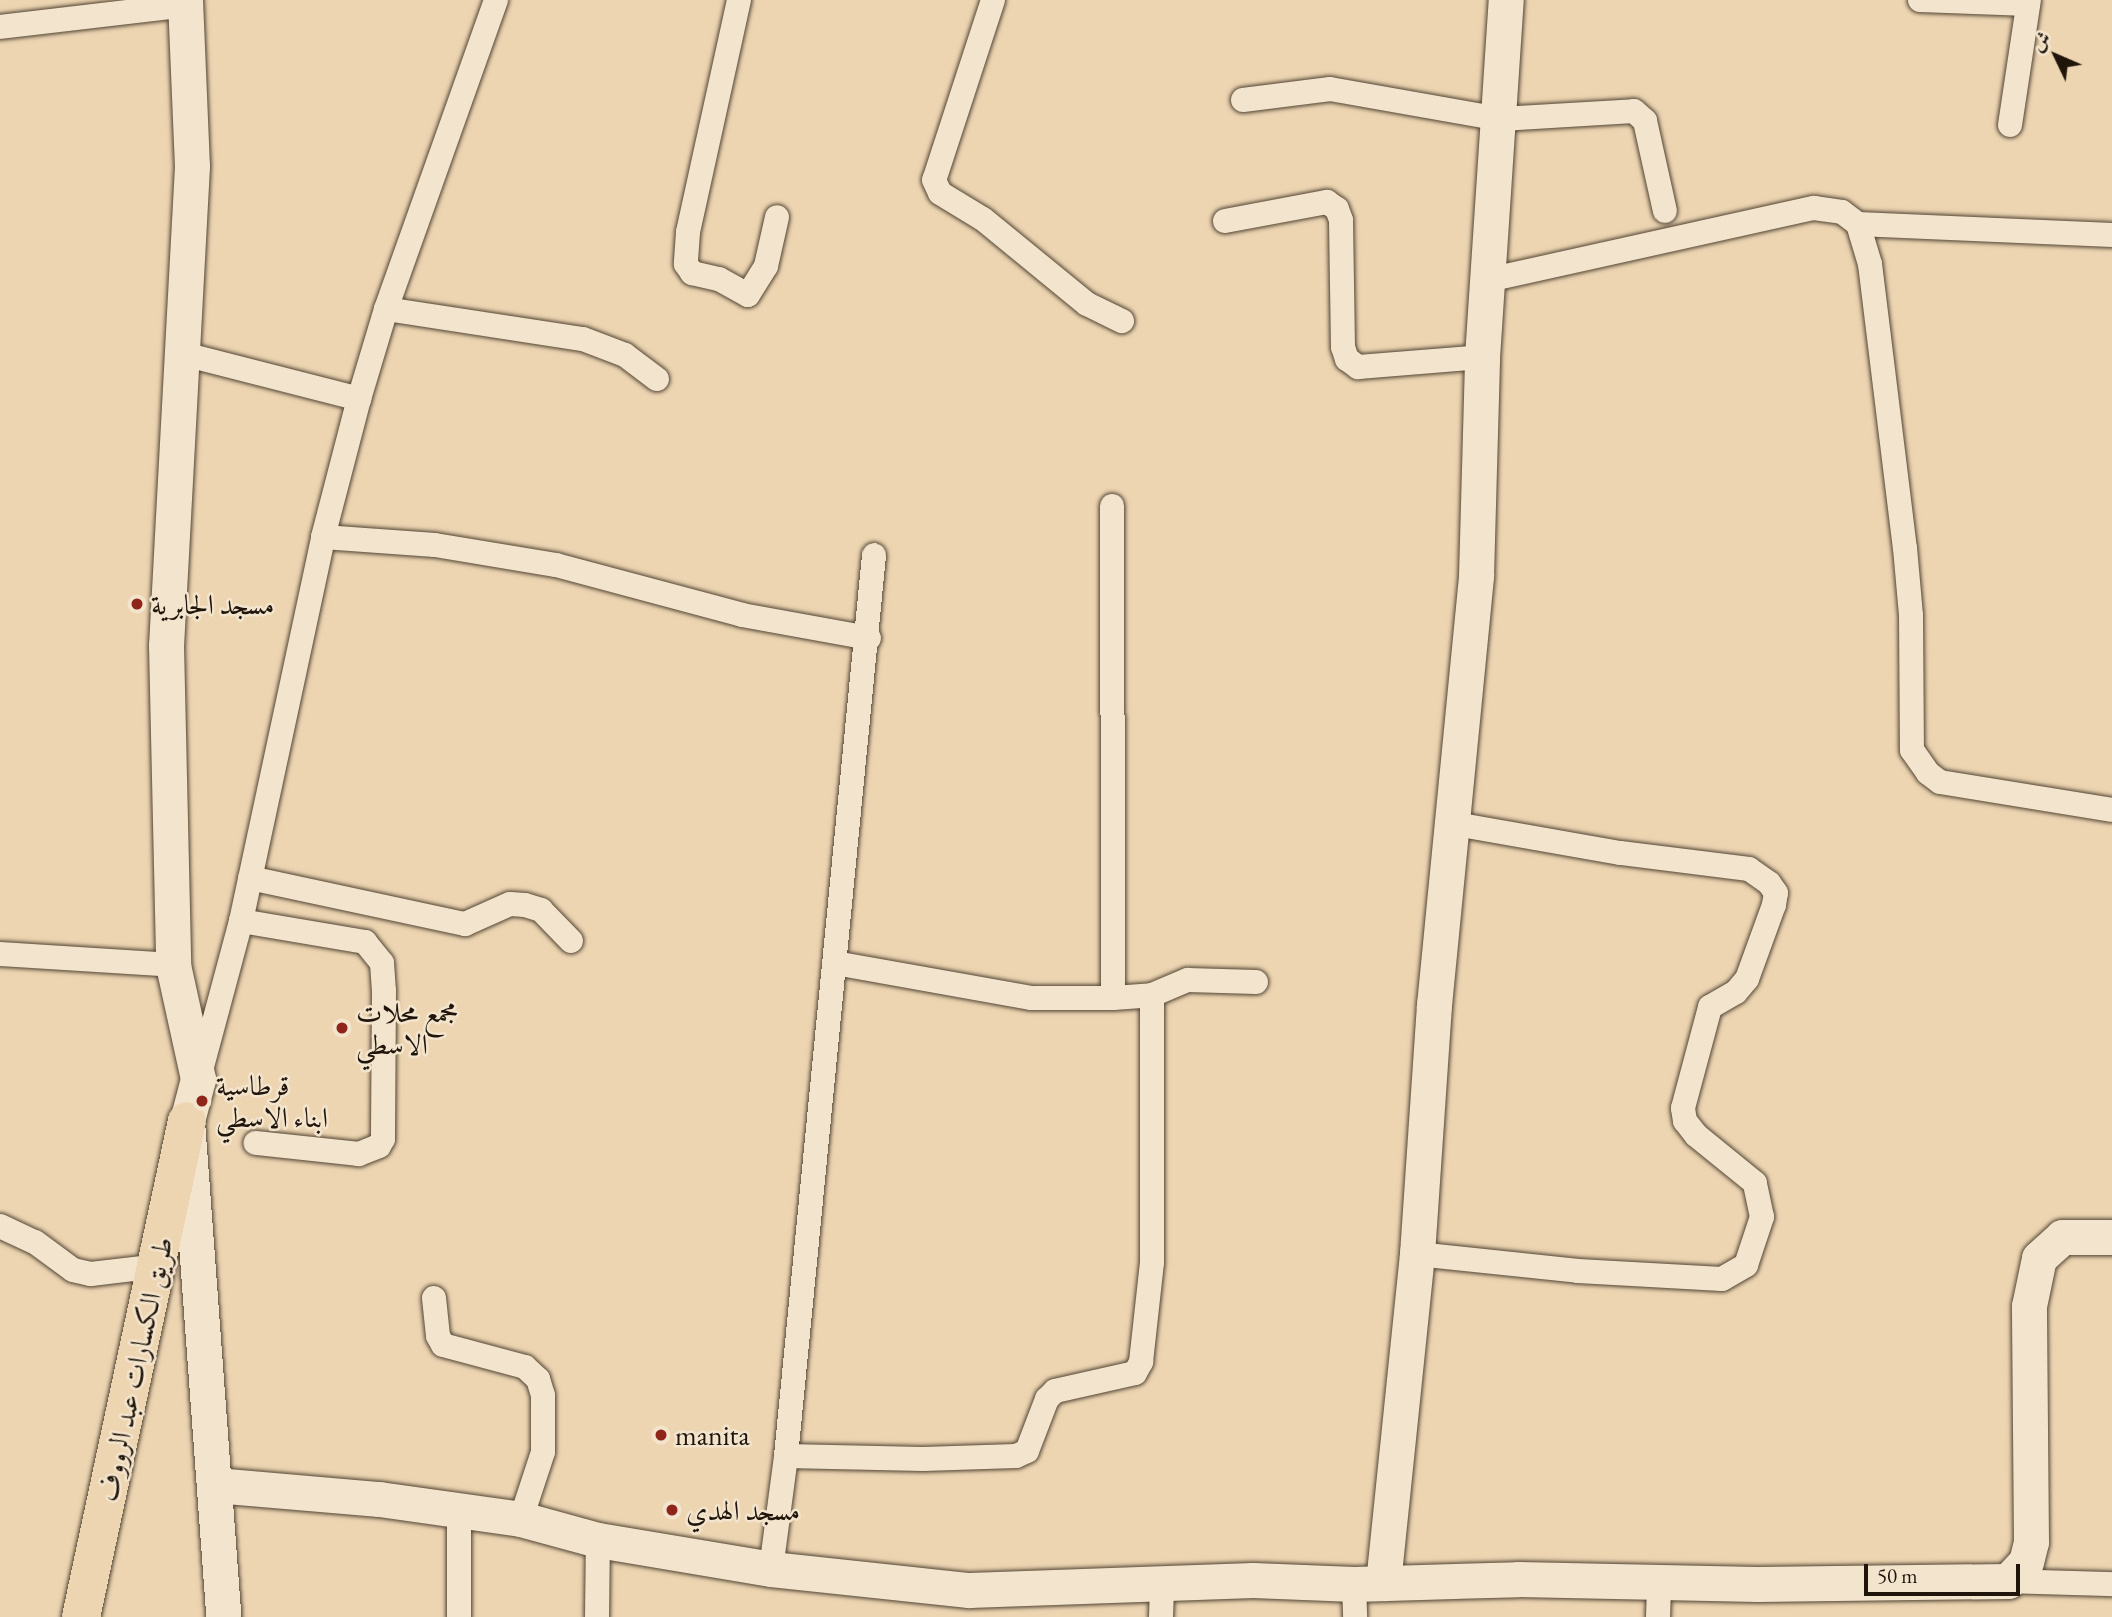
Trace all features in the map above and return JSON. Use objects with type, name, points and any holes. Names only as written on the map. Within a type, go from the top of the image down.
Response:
[{"type":"main road","name":"طريق الكسارات عبد الرووف","points":[[82,1617],[187,1121]]},
{"type":"street","points":[[223,1617],[187,1121],[241,920],[323,537],[359,399],[386,309],[496,0]]},
{"type":"street","points":[[739,0],[688,232],[686,264],[692,273],[719,279],[748,295],[766,266],[777,217]]},
{"type":"street","points":[[993,0],[934,180],[940,193],[983,219],[1087,304],[1122,321]]},
{"type":"street","points":[[1364,1595],[1417,1254],[1450,823],[1476,576],[1482,357],[1501,119],[1506,0]]},
{"type":"street","points":[[1920,0],[2029,2],[2010,125]]},
{"type":"street","points":[[0,27],[185,3],[192,166],[184,354],[166,645],[173,965],[198,1079]]},
{"type":"street","points":[[1243,100],[1330,89],[1501,119],[1639,113],[1645,121],[1665,211]]},
{"type":"street","points":[[1225,221],[1327,202],[1337,209],[1341,220],[1343,347],[1347,359],[1358,367],[1482,357]]},
{"type":"street","points":[[1488,280],[1814,208],[1842,212],[1858,224],[2112,234]]},
{"type":"street","points":[[1858,224],[1870,264],[1905,548],[1911,615],[1912,750],[1928,774],[1940,782],[2112,810]]},
{"type":"street","points":[[386,309],[583,339],[625,355],[657,379]]},
{"type":"street","points":[[184,354],[359,399]]},
{"type":"street","points":[[1112,506],[1113,998]]},
{"type":"street","points":[[323,537],[435,545],[556,565],[742,615],[869,638]]},
{"type":"street","points":[[771,1569],[786,1456],[869,638],[874,555]]},
{"type":"street","points":[[1417,1254],[1578,1271],[1722,1279],[1746,1265],[1762,1217],[1755,1183],[1696,1135],[1685,1121],[1683,1108],[1710,1007],[1736,992],[1747,979],[1774,905],[1776,893],[1769,883],[1749,869],[1620,853],[1450,823]]},
{"type":"street","points":[[250,878],[465,924],[510,904],[525,905],[541,910],[571,941]]},
{"type":"street","points":[[241,920],[365,942],[382,963],[384,990],[383,1139],[379,1146],[359,1154],[256,1143]]},
{"type":"street","points":[[0,954],[173,965]]},
{"type":"street","points":[[835,963],[1032,998],[1152,995],[1188,980],[1256,982]]},
{"type":"street","points":[[786,1456],[923,1460],[1016,1456],[1027,1451],[1050,1394],[1135,1373],[1141,1362],[1152,1262],[1152,995]]},
{"type":"street","points":[[0,1226],[35,1242],[73,1270],[91,1274],[158,1266]]},
{"type":"street","points":[[2008,1581],[2026,1562],[2031,1542],[2029,1306],[2039,1258],[2062,1237],[2112,1237]]},
{"type":"street","points":[[434,1298],[438,1336],[443,1345],[525,1367],[538,1379],[543,1395],[543,1452],[521,1519]]},
{"type":"street","points":[[215,1485],[521,1519],[598,1540],[771,1569],[969,1590],[1162,1601],[1254,1580],[1364,1595],[1659,1579],[1757,1584],[2008,1581],[2112,1584]]},
{"type":"street","points":[[459,1510],[459,1617]]},
{"type":"street","points":[[597,1617],[598,1540]]},
{"type":"street","points":[[1658,1617],[1659,1579]]},
{"type":"place","name":"مسجد الجابرية","points":[[137,604]]},
{"type":"place","name":"مجمع محلات الاسطي","points":[[342,1028]]},
{"type":"place","name":"قرطاسية ابناء الاسطي","points":[[202,1101]]},
{"type":"place","name":"manita","points":[[661,1435]]},
{"type":"place","name":"مسجد الهدي","points":[[672,1510]]}]
